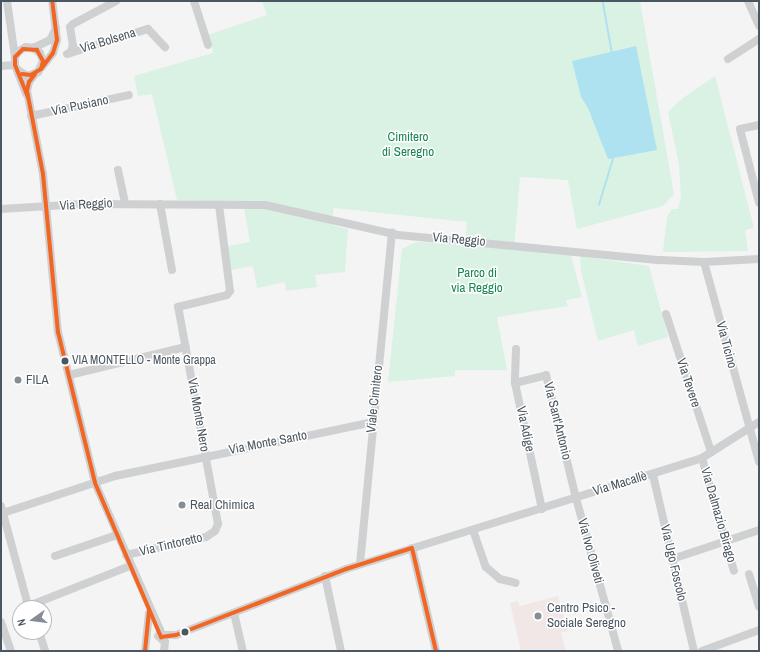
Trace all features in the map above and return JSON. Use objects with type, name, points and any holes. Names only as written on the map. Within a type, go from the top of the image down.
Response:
[{"type":"street","points":[[7,1],[13,34],[12,64],[28,98]]},
{"type":"street","points":[[52,1],[56,26],[56,47],[27,86],[47,207],[57,326],[95,483],[149,611],[162,635],[165,649]]},
{"type":"street","name":"Via Bolsena","points":[[116,1],[70,27],[73,46],[68,53],[148,29],[165,47]]},
{"type":"street","points":[[194,1],[208,46]]},
{"type":"street","points":[[748,1],[759,26]]},
{"type":"street","points":[[12,64],[19,51],[50,40],[56,26]]},
{"type":"street","points":[[13,34],[42,57],[38,72]]},
{"type":"street","points":[[728,59],[759,39]]},
{"type":"street","points":[[12,64],[27,76],[38,72]]},
{"type":"street","name":"Via Pusiano","points":[[31,116],[129,95]]},
{"type":"street","points":[[759,125],[740,129],[759,203]]},
{"type":"street","name":"Via Reggio","points":[[118,170],[125,203]]},
{"type":"street","name":"Via Reggio","points":[[1,208],[125,203],[280,207],[392,233],[704,262],[759,259]]},
{"type":"street","points":[[160,204],[172,270]]},
{"type":"street","name":"Via Monte Nero","points":[[214,531],[218,524],[178,307],[227,295],[230,291],[219,205]]},
{"type":"street","name":"Viale Cimitero","points":[[360,564],[392,233]]},
{"type":"street","name":"Via Ticino","points":[[704,262],[748,429],[759,462]]},
{"type":"street","name":"Via Tevere","points":[[666,314],[711,452]]},
{"type":"street","points":[[69,375],[186,347]]},
{"type":"street","name":"Via Adige","points":[[516,349],[514,383],[542,509]]},
{"type":"street","name":"Via Sant'Antonio","points":[[514,383],[546,375],[576,498]]},
{"type":"street","name":"Via Monte Santo","points":[[2,509],[95,483],[206,455],[373,422]]},
{"type":"street","name":"Via Macallè","points":[[176,635],[325,576],[360,564],[542,509],[702,458],[759,422]]},
{"type":"street","name":"Via Dalmazio Birago","points":[[702,458],[734,571]]},
{"type":"street","name":"Via Ugo Foscolo","points":[[653,474],[694,651]]},
{"type":"street","name":"Via Ivo Oliveti","points":[[576,498],[618,651]]},
{"type":"street","points":[[2,509],[4,532],[26,600]]},
{"type":"street","points":[[473,530],[486,567],[500,579],[516,583]]},
{"type":"street","points":[[672,559],[759,530]]},
{"type":"street","name":"Via Tintoretto","points":[[126,555],[206,537],[214,531]]},
{"type":"street","points":[[55,556],[117,535]]},
{"type":"street","points":[[412,548],[436,651]]},
{"type":"street","points":[[46,600],[130,566]]},
{"type":"street","name":"Via Dalmazio Birago","points":[[749,574],[759,607]]},
{"type":"street","points":[[325,576],[341,651]]},
{"type":"street","points":[[145,645],[149,611]]},
{"type":"street","points":[[234,613],[243,651]]},
{"type":"street","points":[[1,622],[11,651]]},
{"type":"street","points":[[702,651],[759,630]]},
{"type":"street","points":[[136,651],[145,645],[151,636],[176,635]]},
{"type":"street","points":[[165,649],[176,635]]},
{"type":"street","points":[[41,640],[44,651]]},
{"type":"shaded area","name":"Centro Psico - Sociale Seregno","points":[[558,596],[568,631],[561,633],[566,651],[521,651],[510,603],[518,601],[520,606]]},
{"type":"green space","points":[[262,1],[640,1],[674,194],[663,206],[577,229],[568,180],[520,177],[514,249],[571,255],[582,297],[566,300],[568,306],[497,317],[507,370],[455,370],[455,376],[388,382],[402,249],[416,242],[465,244],[467,222],[334,208],[335,196],[332,225],[348,229],[345,272],[315,275],[317,287],[286,291],[285,282],[257,288],[253,266],[231,270],[228,246],[250,242],[243,202],[177,200],[152,94],[138,96],[134,76],[213,53],[208,35],[267,15]]},
{"type":"green space","points":[[715,76],[754,228],[745,230],[748,251],[666,252],[663,251],[667,217],[672,209],[678,209],[681,197],[679,165],[668,112],[683,98]]},
{"type":"green space","points":[[580,256],[649,266],[668,337],[638,346],[634,330],[598,341],[581,271]]},
{"type":"water","points":[[636,46],[657,150],[608,159],[588,108],[581,97],[572,61]]},
{"type":"waterway","points":[[603,1],[612,51]]},
{"type":"waterway","points":[[599,205],[613,159]]},
{"type":"transit line","points":[[41,69],[53,53],[57,40],[52,1]]},
{"type":"transit line","points":[[22,74],[31,75],[41,69],[43,61],[37,50],[23,49],[15,57],[15,65],[28,98]]},
{"type":"transit line","points":[[35,74],[29,82],[27,91],[43,174],[58,332],[95,483],[161,637],[176,635],[346,569],[412,548],[436,651]]},
{"type":"transit line","points":[[145,651],[149,611]]},
{"type":"place","name":"VIA MONTELLO ‐ Monte Grappa","points":[[65,361]]},
{"type":"place","name":"FILA","points":[[18,380]]},
{"type":"place","name":"Real Chimica","points":[[182,505]]},
{"type":"place","name":"Centro Psico - Sociale Seregno","points":[[538,616]]},
{"type":"park label","name":"Cimitero di Seregno","points":[[408,146]]},
{"type":"park label","name":"Parco di via Reggio","points":[[477,282]]}]
